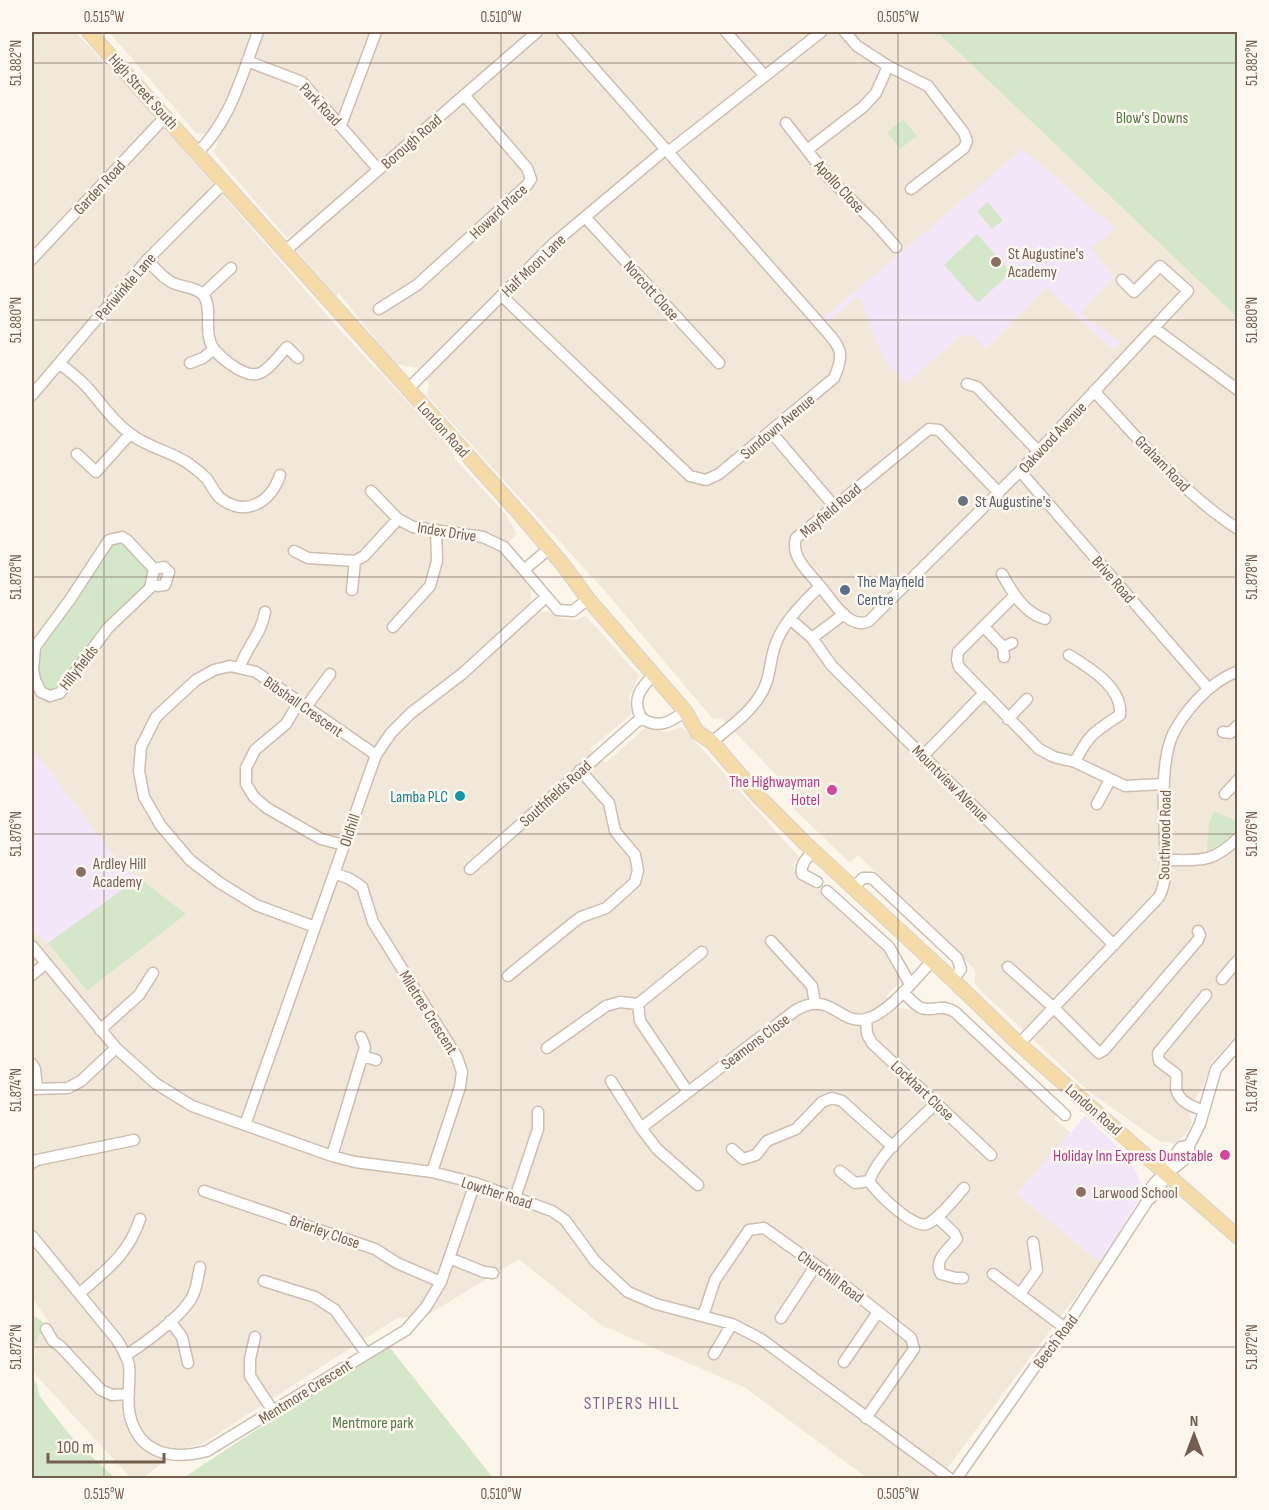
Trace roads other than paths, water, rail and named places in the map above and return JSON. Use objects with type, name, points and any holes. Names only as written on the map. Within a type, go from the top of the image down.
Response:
[{"type":"main road","name":"High Street South","points":[[89,32],[198,152]]},
{"type":"main road","name":"London Road","points":[[198,152],[550,549],[588,599],[685,711],[702,719],[712,742],[759,797],[813,851],[1019,1044],[1238,1237]]},
{"type":"street","points":[[198,152],[212,138],[228,112],[258,32]]},
{"type":"street","points":[[341,124],[376,32]]},
{"type":"street","name":"Borough Road","points":[[285,251],[537,32]]},
{"type":"street","name":"Sundown Avenue","points":[[502,296],[690,476],[706,480],[719,474],[834,378],[842,362],[839,346],[562,32]]},
{"type":"street","points":[[726,32],[765,75]]},
{"type":"street","name":"Half Moon Lane","points":[[408,389],[554,243],[667,151],[821,32]]},
{"type":"street","points":[[845,32],[857,46],[888,66],[928,86],[964,133],[967,141],[964,148],[911,189]]},
{"type":"street","name":"Park Road","points":[[247,61],[302,82],[378,169]]},
{"type":"street","points":[[807,150],[863,107],[876,93],[888,66]]},
{"type":"street","name":"Howard Place","points":[[379,309],[417,285],[531,179],[527,168],[464,95]]},
{"type":"street","name":"Garden Road","points":[[32,259],[166,116]]},
{"type":"street","name":"Apollo Close","points":[[786,123],[828,177],[896,247]]},
{"type":"street","name":"Periwinkle Lane","points":[[32,395],[147,260],[225,182]]},
{"type":"street","name":"Norcott Close","points":[[585,217],[719,363]]},
{"type":"street","points":[[147,260],[170,282],[194,288],[203,294],[208,304],[207,331],[214,349],[224,360],[249,374],[258,374],[265,370],[287,347],[298,358]]},
{"type":"street","name":"Oakwood Avenue","points":[[844,614],[856,624],[869,621],[999,493],[1188,291],[1160,266],[1134,292],[1122,280]]},
{"type":"street","points":[[203,294],[231,268]]},
{"type":"street","points":[[1154,328],[1238,390]]},
{"type":"street","points":[[190,363],[203,358],[214,349]]},
{"type":"street","points":[[60,364],[85,385],[109,416],[130,434],[150,447],[190,458],[219,497],[233,505],[248,507],[265,501],[276,486],[280,475]]},
{"type":"street","points":[[967,384],[976,387],[1038,451]]},
{"type":"street","name":"Graham Road","points":[[1094,391],[1181,484],[1218,516],[1238,529]]},
{"type":"street","name":"Mayfield Road","points":[[820,586],[796,555],[793,546],[796,538],[929,429],[939,430],[999,493]]},
{"type":"street","points":[[771,432],[834,506]]},
{"type":"street","points":[[77,454],[96,472],[130,434]]},
{"type":"street","name":"Brive Road","points":[[1020,471],[1208,688]]},
{"type":"street","name":"Index Drive","points":[[371,491],[398,519],[414,527],[483,537],[504,547],[525,569],[546,597]]},
{"type":"street","points":[[294,551],[308,558],[355,561],[364,556],[398,519]]},
{"type":"street","points":[[393,627],[430,586],[437,561],[436,530]]},
{"type":"street","name":"Hillyfields","points":[[122,537],[127,540],[154,569],[152,584],[108,628],[60,693],[50,696],[41,692],[33,669],[35,647],[42,636],[69,601],[109,540],[122,537]]},
{"type":"street","points":[[525,569],[550,549]]},
{"type":"street","points":[[352,590],[355,561]]},
{"type":"street","points":[[1002,574],[1014,596],[1034,616],[1045,619]]},
{"type":"street","points":[[712,742],[759,699],[769,677],[773,650],[778,636],[798,607],[820,586],[844,614],[812,639]]},
{"type":"street","points":[[1014,596],[958,652],[959,668],[1039,749],[1054,757],[1075,762],[1125,786],[1164,784]]},
{"type":"street","points":[[546,597],[558,610],[573,611],[588,599]]},
{"type":"street","name":"Oldhill","points":[[245,1125],[376,755],[391,733],[411,713],[462,674],[546,597]]},
{"type":"street","points":[[265,612],[263,623],[243,657],[240,668],[230,666],[214,670],[196,680],[156,717],[141,747],[139,771],[144,797],[161,826],[190,860],[220,883],[256,905],[315,927]]},
{"type":"street","name":"Mountview AVenue","points":[[790,619],[812,639],[832,666],[1114,945]]},
{"type":"street","points":[[984,627],[1006,649]]},
{"type":"street","points":[[32,629],[42,636]]},
{"type":"street","points":[[1069,655],[1090,668],[1117,694],[1125,719],[1096,731],[1084,742],[1075,762]]},
{"type":"street","points":[[1090,668],[1097,657]]},
{"type":"street","name":"Bibshall Crescent","points":[[240,668],[256,672],[376,755]]},
{"type":"street","name":"Southwood Road","points":[[1019,1044],[1159,897],[1165,881],[1164,784],[1167,755],[1173,734],[1208,688],[1238,671]]},
{"type":"street","points":[[330,674],[286,724],[255,750],[246,768],[246,783],[254,797],[267,808],[321,840],[344,845]]},
{"type":"street","points":[[654,675],[638,692],[637,701],[641,718],[652,724],[663,725],[685,711]]},
{"type":"street","points":[[923,756],[984,693]]},
{"type":"street","points":[[1008,718],[1027,699]]},
{"type":"street","name":"Southfields Road","points":[[470,869],[641,718]]},
{"type":"street","points":[[1222,732],[1230,733],[1238,725]]},
{"type":"street","points":[[508,976],[574,922],[606,908],[635,882],[638,870],[635,855],[615,831],[609,803],[580,770]]},
{"type":"street","points":[[1096,804],[1110,780]]},
{"type":"street","points":[[1225,794],[1238,780]]},
{"type":"street","points":[[1165,860],[1208,859],[1224,852],[1238,838]]},
{"type":"street","points":[[813,851],[804,862],[801,871],[802,874],[817,882]]},
{"type":"street","name":"Miletree Crescent","points":[[334,873],[351,879],[362,887],[373,922],[457,1057],[462,1072],[460,1087],[432,1172]]},
{"type":"street","points":[[854,888],[863,878],[872,878],[957,958],[961,969],[953,980]]},
{"type":"street","name":"London Road","points":[[827,891],[890,947],[906,988],[919,1007],[929,1009],[947,1007],[954,1012],[1065,1115]]},
{"type":"street","points":[[1008,967],[1099,1053],[1198,940],[1200,935],[1198,931]]},
{"type":"street","points":[[771,941],[812,986],[815,1004],[828,1005],[845,1017],[857,1020],[879,1014],[932,961]]},
{"type":"street","name":"Lowther Road","points":[[32,946],[116,1048],[154,1083],[192,1106],[332,1156],[355,1162],[432,1172],[475,1183],[552,1211],[565,1220],[595,1261],[628,1292],[656,1304],[732,1324],[761,1338],[949,1479]]},
{"type":"street","points":[[547,1048],[606,1006],[620,1002],[638,1004],[702,952]]},
{"type":"street","points":[[1222,979],[1238,960]]},
{"type":"street","points":[[32,975],[46,963]]},
{"type":"street","points":[[100,1030],[139,995],[153,973]]},
{"type":"street","points":[[1203,1110],[1186,1102],[1180,1096],[1176,1086],[1176,1074],[1159,1061],[1158,1053],[1206,995]]},
{"type":"street","points":[[638,1004],[640,1021],[688,1092]]},
{"type":"street","name":"Seamons Close","points":[[640,1128],[796,1010],[815,1004]]},
{"type":"street","name":"Lockhart Close","points":[[867,1019],[867,1034],[872,1042],[991,1155]]},
{"type":"street","points":[[332,1156],[363,1056],[365,1047],[361,1037]]},
{"type":"street","name":"Beech Road","points":[[957,1479],[1034,1368],[1065,1328],[1148,1200],[1158,1191],[1167,1173],[1189,1154],[1189,1146],[1200,1124],[1216,1069],[1238,1044]]},
{"type":"street","points":[[32,1064],[35,1069],[34,1089],[68,1088],[81,1081],[116,1048]]},
{"type":"street","points":[[363,1056],[376,1060]]},
{"type":"street","points":[[611,1081],[640,1128],[657,1149],[698,1185]]},
{"type":"street","points":[[732,1149],[743,1159],[756,1155],[766,1141],[796,1129],[822,1102],[832,1098],[842,1101],[893,1147]]},
{"type":"street","points":[[869,1181],[873,1171],[893,1147],[936,1103]]},
{"type":"street","points":[[515,1198],[538,1129],[538,1112]]},
{"type":"street","points":[[32,1163],[37,1160],[134,1140]]},
{"type":"street","points":[[840,1171],[855,1183],[869,1181]]},
{"type":"street","points":[[869,1181],[875,1190],[913,1223],[922,1225],[929,1224],[937,1217],[964,1188]]},
{"type":"street","name":"Mentmore Crescent","points":[[32,1236],[80,1293],[126,1354],[129,1366],[130,1414],[136,1432],[151,1448],[171,1455],[187,1456],[207,1451],[406,1330],[426,1307],[441,1282],[475,1183]]},
{"type":"street","name":"Brierley Close","points":[[204,1191],[375,1249],[397,1263],[441,1282]]},
{"type":"street","points":[[937,1217],[954,1233],[957,1239],[939,1260],[938,1268],[941,1274],[963,1278]]},
{"type":"street","points":[[80,1293],[121,1257],[140,1219]]},
{"type":"street","name":"Churchill Road","points":[[703,1316],[715,1280],[749,1230],[764,1228],[911,1338],[914,1349],[866,1418]]},
{"type":"street","points":[[1020,1294],[1037,1270],[1033,1242]]},
{"type":"street","points":[[449,1258],[484,1272],[493,1273]]},
{"type":"street","points":[[780,1318],[816,1265]]},
{"type":"street","points":[[126,1354],[140,1347],[193,1297],[200,1267]]},
{"type":"street","points":[[993,1274],[1065,1328]]},
{"type":"street","points":[[264,1281],[315,1297],[335,1310],[366,1353]]},
{"type":"street","points":[[844,1362],[878,1312]]},
{"type":"street","points":[[170,1321],[182,1337],[188,1363]]},
{"type":"street","points":[[714,1354],[732,1324]]},
{"type":"street","points":[[46,1329],[53,1341],[101,1390],[112,1395],[129,1395]]},
{"type":"street","points":[[255,1337],[250,1359],[250,1376],[273,1411]]},
{"type":"place","name":"St Augustine's Academy","points":[[996,262]]},
{"type":"place","name":"St Augustine's","points":[[963,501]]},
{"type":"place","name":"The Mayfield Centre","points":[[845,590]]},
{"type":"place","name":"The Highwayman Hotel","points":[[832,790]]},
{"type":"place","name":"Lamba PLC","points":[[460,796]]},
{"type":"place","name":"Ardley Hill Academy","points":[[81,872]]},
{"type":"place","name":"Holiday Inn Express Dunstable","points":[[1225,1155]]},
{"type":"place","name":"Larwood School","points":[[1081,1192]]},
{"type":"district","name":"STIPERS HILL","points":[[632,1403]]},
{"type":"park label","name":"Blow's Downs","points":[[1152,117]]},
{"type":"park label","name":"Mentmore park","points":[[373,1422]]}]
